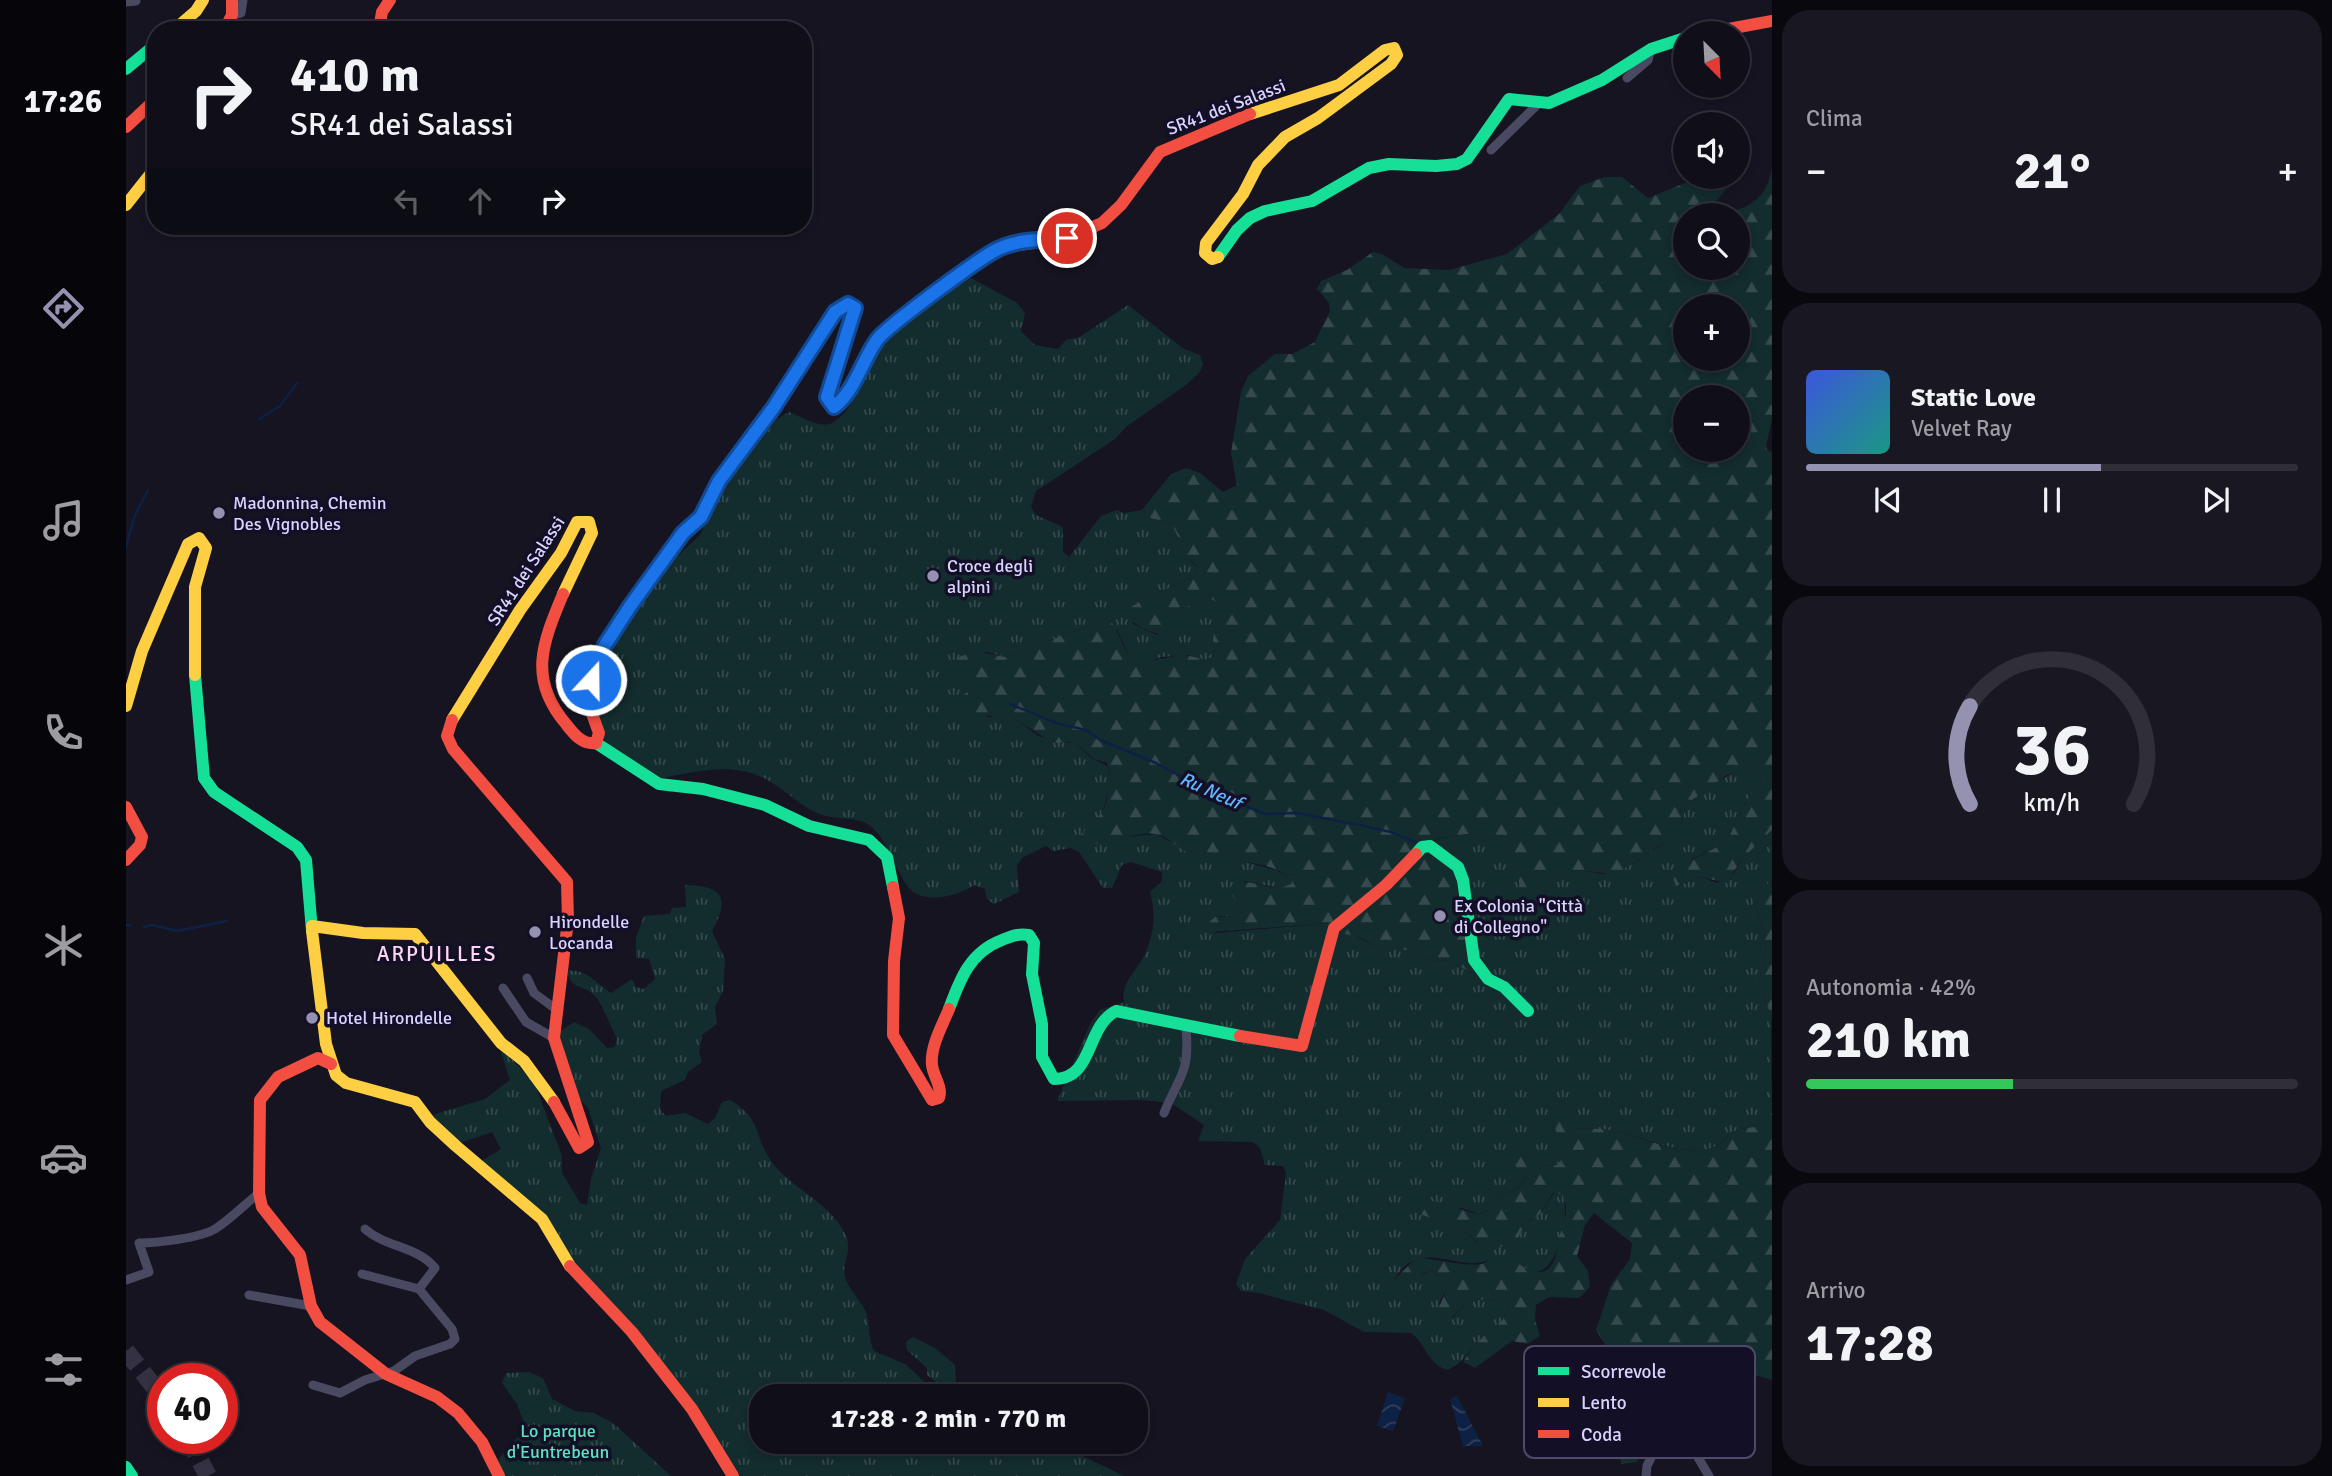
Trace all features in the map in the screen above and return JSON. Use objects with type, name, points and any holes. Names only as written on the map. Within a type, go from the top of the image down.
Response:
[{"type":"street","points":[[184,21],[203,0]]},
{"type":"street","points":[[229,21],[232,15],[232,0]]},
{"type":"street","points":[[232,15],[241,13],[243,0]]},
{"type":"street","points":[[380,21],[382,12],[390,0]]},
{"type":"street","points":[[1750,25],[1772,21]]},
{"type":"street","name":"SR41 dei Salassi","points":[[557,1010],[568,925],[567,882],[453,749],[447,736],[454,715],[520,610],[561,553],[575,524],[583,520],[591,524],[592,533],[581,550],[541,654],[541,677],[553,709],[586,744],[596,743],[599,733],[591,711],[591,680],[605,645],[683,533],[701,517],[719,481],[774,407],[835,312],[848,304],[855,308],[827,397],[834,407],[844,400],[878,337],[999,248],[1023,242],[1067,238],[1102,223],[1121,205],[1160,152],[1177,142],[1252,113],[1339,85],[1385,50],[1394,48],[1397,55],[1391,64],[1318,118],[1285,137],[1258,165],[1243,194],[1206,243],[1205,253],[1212,259],[1222,256],[1231,237],[1250,218],[1311,201],[1351,174],[1378,165],[1411,163],[1453,166],[1467,159],[1509,99],[1549,103],[1576,93],[1650,49],[1673,42]]},
{"type":"street","points":[[1627,78],[1648,60],[1650,49]]},
{"type":"street","points":[[126,69],[147,52]]},
{"type":"street","points":[[1491,150],[1539,103]]},
{"type":"street","points":[[126,127],[147,107]]},
{"type":"street","points":[[126,205],[147,178]]},
{"type":"street","points":[[126,706],[142,652],[188,544],[199,538],[206,548],[195,587],[193,654],[204,778],[215,792],[284,835],[306,860],[314,961],[331,1064],[337,1075],[346,1083],[415,1102],[430,1122],[456,1146],[542,1219],[575,1273],[632,1332],[692,1409],[733,1476]]},
{"type":"street","points":[[596,743],[659,784],[703,789],[765,805],[809,826],[869,840],[883,850],[887,857],[899,918],[894,961],[893,1035],[930,1099],[937,1100],[941,1093],[932,1065],[934,1048],[964,970],[978,951],[1020,933],[1026,933],[1033,940],[1032,974],[1042,1024],[1042,1056],[1054,1079],[1063,1081],[1074,1077],[1083,1064],[1098,1021],[1106,1013],[1116,1011],[1186,1027],[1301,1046],[1334,928],[1386,885],[1416,850],[1430,846],[1458,867],[1463,880],[1474,960],[1488,979],[1504,987],[1528,1011]]},
{"type":"street","points":[[126,807],[142,837],[140,845],[126,860]]},
{"type":"street","points":[[312,926],[363,933],[415,934],[501,1043],[524,1061],[548,1091],[579,1148],[588,1142],[554,1038],[557,1010],[534,993],[527,978]]},
{"type":"street","points":[[503,988],[526,1022],[554,1038]]},
{"type":"street","points":[[1164,1113],[1184,1077],[1188,1052],[1186,1027]]},
{"type":"street","points":[[331,1064],[318,1058],[278,1077],[260,1100],[259,1193],[262,1207],[300,1255],[311,1306],[328,1330],[386,1374],[437,1397],[458,1413],[482,1442],[499,1476]]},
{"type":"street","points":[[126,1280],[149,1272],[139,1243],[164,1243],[205,1233],[216,1228],[259,1193]]},
{"type":"street","points":[[365,1229],[377,1239],[429,1260],[435,1268],[419,1289]]},
{"type":"street","points":[[313,1385],[340,1393],[365,1380],[386,1374],[426,1350],[450,1344],[455,1339],[452,1329],[419,1289],[362,1274]]},
{"type":"street","points":[[249,1295],[311,1306]]},
{"type":"street","points":[[1646,1476],[1651,1458]]},
{"type":"street","points":[[1698,1458],[1709,1476]]},
{"type":"street","points":[[126,1467],[132,1476]]},
{"type":"green space","points":[[1772,169],[1772,419],[1766,446],[1767,450],[1772,452],[1772,830],[1743,858],[1726,883],[1701,877],[1676,886],[1673,878],[1684,864],[1717,847],[1730,835],[1745,803],[1761,780],[1759,771],[1752,767],[1727,775],[1692,800],[1685,806],[1682,823],[1672,837],[1629,866],[1613,874],[1578,870],[1552,876],[1541,901],[1525,900],[1519,893],[1519,878],[1511,854],[1504,845],[1494,839],[1469,834],[1441,838],[1433,842],[1447,851],[1451,859],[1473,930],[1480,971],[1472,973],[1449,961],[1432,960],[1408,950],[1382,950],[1359,937],[1337,932],[1332,923],[1211,932],[1205,926],[1215,917],[1237,916],[1244,911],[1231,894],[1231,886],[1246,882],[1277,887],[1292,883],[1291,879],[1270,867],[1192,854],[1165,837],[1155,834],[1136,835],[1101,844],[1082,839],[1081,835],[1100,814],[1105,804],[1110,771],[1107,763],[1094,759],[1074,742],[1053,743],[1020,722],[1000,720],[988,715],[981,723],[973,719],[963,706],[960,698],[967,692],[965,684],[952,673],[954,662],[961,656],[978,652],[1006,657],[1101,621],[1112,623],[1128,653],[1136,660],[1148,661],[1184,655],[1206,660],[1215,656],[1213,639],[1220,610],[1213,600],[1205,595],[1191,605],[1174,609],[1165,634],[1145,629],[1128,617],[1129,609],[1136,604],[1194,576],[1198,568],[1186,555],[1172,524],[1147,517],[1142,510],[1171,474],[1186,468],[1200,473],[1223,492],[1237,485],[1231,453],[1241,392],[1248,376],[1275,354],[1292,354],[1315,342],[1330,311],[1329,303],[1317,289],[1321,281],[1347,270],[1373,252],[1382,254],[1404,268],[1449,270],[1507,254],[1559,214],[1580,186],[1605,177],[1622,177],[1648,198],[1673,188],[1726,189],[1716,201],[1718,203],[1673,203],[1673,280],[1750,280],[1750,204],[1765,189]]},
{"type":"green space","points":[[971,278],[1017,303],[1025,313],[1021,331],[1035,345],[1058,349],[1067,339],[1078,338],[1128,305],[1184,349],[1200,355],[1203,364],[1200,372],[1186,385],[1127,426],[1115,439],[1036,491],[1031,507],[1036,515],[1063,527],[1063,552],[1069,557],[1101,516],[1117,510],[1124,513],[1142,510],[1147,517],[1172,524],[1192,563],[1198,568],[1194,576],[1136,604],[1133,624],[1157,635],[1174,609],[1191,605],[1205,595],[1213,600],[1220,611],[1213,639],[1215,656],[1206,660],[1188,655],[1162,657],[1145,663],[1136,661],[1129,655],[1117,630],[1101,621],[1006,657],[987,652],[961,656],[967,692],[984,716],[1020,722],[1038,736],[1066,743],[1074,742],[1090,757],[1109,767],[1105,803],[1095,822],[1126,837],[1156,834],[1196,855],[1234,859],[1276,870],[1288,876],[1292,883],[1280,888],[1244,881],[1236,901],[1244,911],[1237,916],[1219,916],[1215,933],[1332,923],[1382,950],[1408,950],[1432,960],[1449,961],[1472,973],[1433,842],[1469,834],[1494,838],[1504,845],[1517,865],[1520,894],[1525,900],[1541,901],[1551,876],[1578,870],[1604,874],[1629,866],[1665,842],[1682,823],[1685,806],[1700,794],[1735,772],[1752,767],[1759,771],[1761,780],[1745,803],[1730,835],[1717,847],[1692,859],[1677,886],[1701,877],[1717,883],[1734,873],[1743,858],[1772,830],[1772,880],[1752,898],[1764,931],[1766,949],[1759,983],[1771,1016],[1772,1113],[1757,1127],[1739,1129],[1716,1146],[1699,1151],[1666,1146],[1610,1130],[1569,1129],[1569,1110],[1564,1101],[1564,1143],[1568,1151],[1557,1165],[1517,1168],[1527,1177],[1521,1185],[1515,1190],[1498,1195],[1488,1210],[1479,1214],[1462,1208],[1417,1213],[1465,1231],[1477,1243],[1501,1247],[1517,1241],[1524,1225],[1539,1215],[1554,1193],[1562,1194],[1564,1202],[1561,1239],[1551,1262],[1543,1269],[1530,1271],[1495,1256],[1474,1263],[1419,1259],[1402,1269],[1391,1284],[1410,1283],[1415,1277],[1430,1271],[1445,1279],[1447,1288],[1439,1303],[1452,1318],[1469,1300],[1502,1299],[1508,1306],[1501,1322],[1480,1340],[1463,1360],[1448,1370],[1436,1364],[1411,1333],[1364,1332],[1324,1310],[1241,1291],[1236,1284],[1245,1259],[1280,1220],[1286,1173],[1283,1166],[1265,1165],[1260,1148],[1253,1142],[1198,1141],[1204,1125],[1171,1103],[1142,1100],[1057,1101],[1090,1024],[1100,1010],[1124,1002],[1127,982],[1149,944],[1153,916],[1150,892],[1162,881],[1162,872],[1131,862],[1122,865],[1112,888],[1103,888],[1079,852],[1071,848],[1053,851],[1046,846],[1022,858],[1017,866],[1019,892],[994,904],[987,899],[985,889],[974,885],[951,895],[923,896],[909,888],[883,841],[868,824],[828,817],[816,812],[777,786],[748,772],[719,769],[658,779],[607,747],[594,708],[598,676],[614,640],[667,566],[699,536],[730,480],[777,419],[789,412],[817,424],[834,422],[849,407],[872,358],[886,338],[921,309]]},
{"type":"green space","points":[[1772,880],[1772,1034],[1771,1016],[1759,983],[1766,949],[1764,931],[1752,898]]},
{"type":"green space","points":[[685,885],[708,888],[720,896],[721,910],[712,931],[725,959],[723,991],[715,1007],[717,1024],[702,1035],[699,1053],[702,1062],[688,1072],[685,1080],[661,1091],[660,1109],[666,1116],[685,1113],[708,1124],[715,1118],[722,1102],[730,1100],[748,1114],[771,1161],[789,1180],[830,1214],[846,1236],[848,1248],[845,1277],[865,1310],[874,1351],[905,1364],[927,1384],[749,1384],[749,1454],[1079,1454],[1124,1476],[737,1476],[573,1267],[561,1242],[480,1162],[501,1149],[492,1132],[460,1143],[429,1116],[485,1099],[510,1080],[499,1046],[534,1082],[562,1156],[562,1173],[580,1203],[587,1205],[591,1179],[601,1148],[588,1108],[576,1095],[564,1067],[559,1032],[574,1022],[589,1029],[607,1048],[615,1047],[617,1039],[597,998],[574,984],[567,971],[585,974],[611,993],[632,979],[636,987],[644,989],[655,979],[649,959],[636,958],[636,938],[644,916],[670,914],[672,908],[686,907]]},
{"type":"green space","points":[[1564,1101],[1569,1110],[1569,1129],[1610,1130],[1666,1146],[1699,1151],[1716,1146],[1739,1129],[1757,1127],[1772,1113],[1772,1380],[1755,1375],[1755,1346],[1604,1346],[1596,1330],[1611,1285],[1630,1259],[1632,1243],[1594,1213],[1585,1225],[1577,1256],[1588,1271],[1590,1287],[1579,1298],[1549,1297],[1536,1305],[1535,1320],[1540,1336],[1527,1344],[1512,1341],[1475,1368],[1463,1362],[1477,1342],[1504,1317],[1508,1306],[1502,1299],[1469,1300],[1451,1318],[1443,1318],[1437,1312],[1447,1288],[1445,1279],[1431,1271],[1423,1273],[1403,1289],[1395,1291],[1391,1283],[1416,1258],[1473,1265],[1502,1256],[1537,1272],[1545,1271],[1552,1265],[1566,1215],[1562,1194],[1553,1193],[1539,1215],[1524,1225],[1517,1241],[1493,1250],[1484,1249],[1465,1231],[1417,1213],[1416,1204],[1425,1201],[1441,1202],[1480,1214],[1488,1210],[1498,1195],[1515,1190],[1527,1177],[1517,1168],[1514,1160],[1521,1154],[1545,1160],[1548,1166],[1557,1165],[1568,1151],[1555,1129]]},
{"type":"green space","points":[[913,1337],[935,1348],[955,1365],[958,1384],[939,1384],[927,1375],[927,1368],[907,1350],[906,1342]]},
{"type":"green space","name":"Lo parque d'Euntrebeun","points":[[529,1372],[543,1378],[552,1399],[575,1411],[594,1413],[613,1423],[671,1476],[504,1476],[496,1462],[526,1428],[517,1404],[502,1383],[506,1373]]},
{"type":"green space","points":[[1620,1458],[1639,1458],[1637,1462],[1622,1464]]},
{"type":"water","points":[[1388,1392],[1405,1398],[1393,1431],[1377,1426]]},
{"type":"water","points":[[1457,1396],[1483,1446],[1463,1446],[1450,1399]]},
{"type":"waterway","points":[[259,419],[280,406],[297,383]]},
{"type":"waterway","points":[[126,546],[135,515],[148,490]]},
{"type":"waterway","name":"Ru Neuf","points":[[1010,704],[1056,723],[1086,730],[1100,740],[1156,763],[1213,794],[1266,814],[1297,813],[1391,832],[1418,843]]},
{"type":"waterway","points":[[144,927],[152,925],[177,931],[227,921]]},
{"type":"waterway","points":[[126,925],[131,925]]},
{"type":"tunnel","points":[[126,1351],[147,1378]]},
{"type":"tunnel","points":[[196,1454],[208,1476]]},
{"type":"traffic: fast","points":[[1218,257],[1237,230],[1250,218],[1265,211],[1312,201],[1369,168],[1389,164],[1457,164],[1467,159],[1509,99],[1549,103],[1602,80],[1651,49],[1673,42]]},
{"type":"traffic: fast","points":[[126,69],[147,52]]},
{"type":"traffic: fast","points":[[195,675],[204,778],[214,792],[297,847],[306,860],[312,931]]},
{"type":"traffic: fast","points":[[596,743],[659,784],[703,789],[765,805],[809,826],[869,840],[887,857],[893,887]]},
{"type":"traffic: fast","points":[[1416,854],[1422,847],[1430,846],[1458,867],[1463,880],[1474,960],[1488,979],[1504,987],[1528,1011]]},
{"type":"traffic: fast","points":[[949,1009],[957,987],[974,959],[991,945],[1015,935],[1025,934],[1029,935],[1034,943],[1032,974],[1042,1024],[1042,1057],[1054,1079],[1067,1077],[1076,1071],[1099,1028],[1116,1011],[1240,1036]]},
{"type":"traffic: fast","points":[[126,1467],[132,1476]]},
{"type":"traffic: slow","points":[[184,21],[203,0]]},
{"type":"traffic: slow","points":[[1218,257],[1212,259],[1205,253],[1206,243],[1243,194],[1258,165],[1285,137],[1318,118],[1391,64],[1397,55],[1394,48],[1385,50],[1339,85],[1250,114]]},
{"type":"traffic: slow","points":[[126,205],[147,178]]},
{"type":"traffic: slow","points":[[761,424],[835,312],[847,304],[855,308],[827,397],[834,407],[843,399],[878,337],[920,306]]},
{"type":"traffic: slow","points":[[452,720],[520,610],[561,553],[577,522],[589,522],[592,533],[563,594]]},
{"type":"traffic: slow","points":[[126,706],[142,651],[188,544],[199,538],[206,548],[195,587],[195,675]]},
{"type":"traffic: slow","points":[[312,926],[363,933],[415,934],[501,1043],[524,1061],[554,1102]]},
{"type":"traffic: slow","points":[[312,931],[326,1044],[336,1075],[346,1083],[415,1102],[430,1122],[456,1146],[542,1219],[570,1266]]},
{"type":"traffic: jam","points":[[229,21],[232,15],[232,0]]},
{"type":"traffic: jam","points":[[380,21],[382,12],[390,0]]},
{"type":"traffic: jam","points":[[1750,25],[1772,21]]},
{"type":"traffic: jam","points":[[126,127],[147,107]]},
{"type":"traffic: jam","points":[[920,306],[999,248],[1067,238],[1102,223],[1121,205],[1160,152],[1250,114]]},
{"type":"traffic: jam","points":[[563,594],[545,645],[543,676],[554,708],[566,724],[582,741],[596,743],[599,733],[591,711],[591,680],[605,645],[683,533],[701,517],[719,481],[761,424]]},
{"type":"traffic: jam","points":[[452,720],[447,736],[453,749],[567,882],[568,920],[554,1038],[588,1142],[579,1148],[554,1102]]},
{"type":"traffic: jam","points":[[126,807],[142,837],[140,845],[126,860]]},
{"type":"traffic: jam","points":[[1240,1036],[1302,1046],[1334,928],[1386,885],[1416,854]]},
{"type":"traffic: jam","points":[[893,887],[899,918],[894,961],[893,1035],[932,1100],[939,1098],[940,1094],[932,1065],[933,1051],[949,1009]]},
{"type":"traffic: jam","points":[[331,1064],[318,1058],[278,1077],[260,1100],[259,1193],[262,1207],[300,1255],[311,1306],[320,1322],[386,1374],[437,1397],[458,1413],[482,1442],[499,1476]]},
{"type":"traffic: jam","points":[[570,1266],[632,1332],[692,1409],[733,1476]]},
{"type":"place","name":"Madonnina, Chemin Des Vignobles","points":[[219,513]]},
{"type":"place","name":"Croce degli alpini","points":[[933,576]]},
{"type":"place","name":"Ex Colonia \"Città di Collegno\"","points":[[1440,916]]},
{"type":"place","name":"Hirondelle Locanda","points":[[535,932]]},
{"type":"place","name":"Hotel Hirondelle","points":[[312,1018]]},
{"type":"district","name":"ARPUILLES","points":[[437,954]]},
{"type":"route","points":[[591,680],[605,645],[631,605],[683,533],[706,510],[719,481],[774,407],[835,312],[848,304],[855,308],[855,316],[844,337],[827,397],[829,404],[834,407],[844,400],[878,337],[965,272],[999,248],[1023,242],[1067,238]]}]
